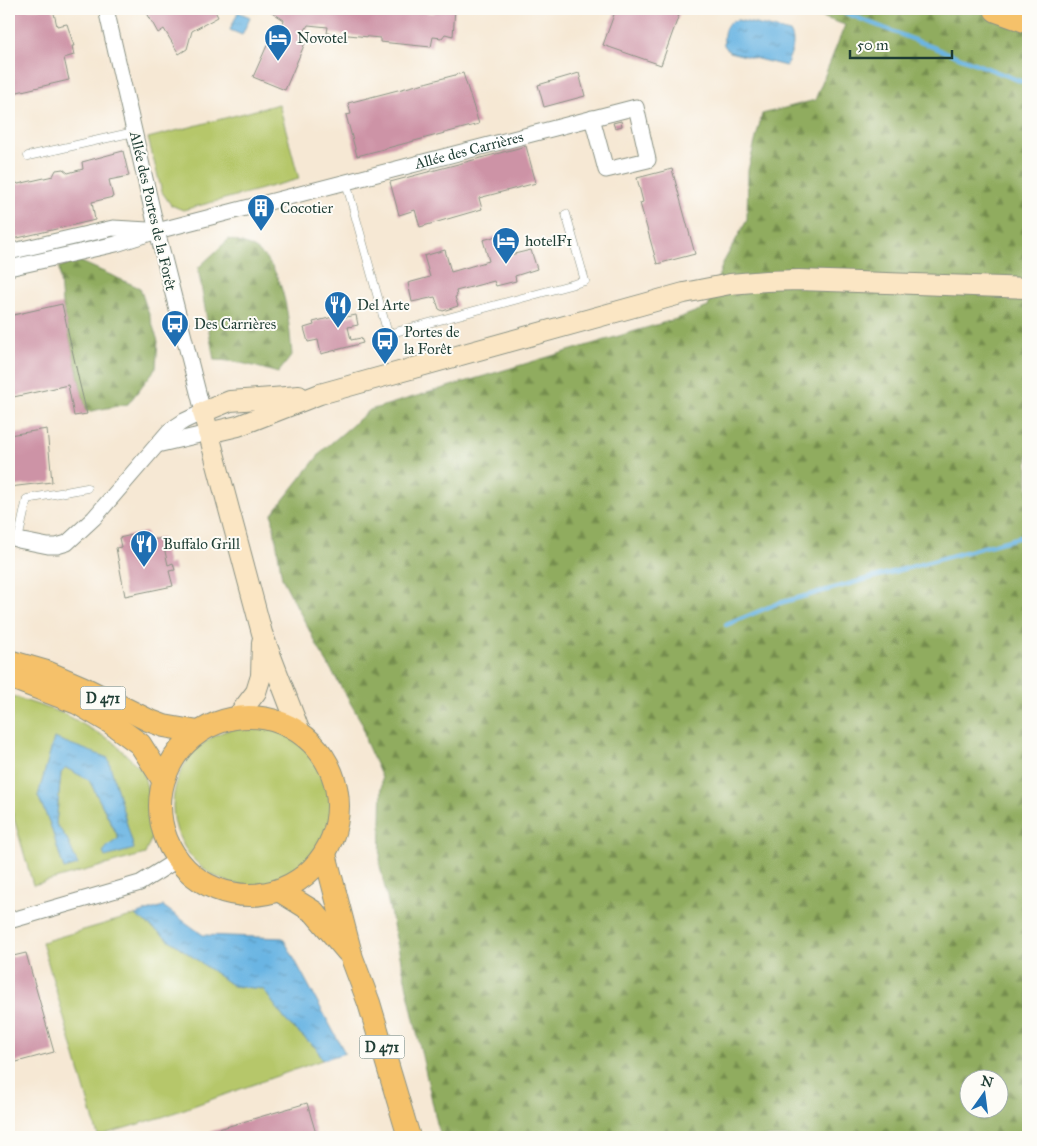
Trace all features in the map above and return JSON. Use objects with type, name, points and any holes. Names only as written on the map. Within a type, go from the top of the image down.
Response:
[{"type":"highway","points":[[997,9],[1028,20]]},
{"type":"main road","points":[[208,433],[238,426],[320,394],[618,310],[684,293],[730,284],[799,280],[1028,288]]},
{"type":"main road","points":[[300,732],[262,633],[203,412],[230,401],[320,394]]},
{"type":"main road","points":[[217,469],[227,444],[238,426]]},
{"type":"main road","points":[[237,717],[256,692],[261,676],[262,633]]},
{"type":"main road","name":"D 471","points":[[9,661],[46,672],[82,687],[148,720],[164,726],[198,732]]},
{"type":"main road","name":"D 471","points":[[9,677],[77,703],[111,722],[140,744],[163,780]]},
{"type":"main road","points":[[237,717],[259,717],[273,720],[300,732],[320,751],[333,775],[339,802],[336,829],[325,854],[306,876],[280,891],[252,896],[223,892],[198,880],[177,860],[168,846],[161,822],[159,797],[168,766],[176,753],[198,732],[217,722],[237,717]]},
{"type":"main road","name":"D 471","points":[[325,854],[352,958],[369,1002],[409,1137]]},
{"type":"main road","name":"D 471","points":[[280,891],[314,912],[352,958]]},
{"type":"street","name":"Allée des Portes de la Forêt","points":[[106,9],[156,231],[203,412]]},
{"type":"street","name":"Allée des Carrières","points":[[156,231],[592,118],[636,107],[648,160],[606,170],[592,118]]},
{"type":"street","points":[[9,252],[112,228],[156,231]]},
{"type":"street","points":[[9,268],[116,244],[156,231]]},
{"type":"street","points":[[13,538],[48,546],[67,543],[94,518],[170,431],[184,421],[203,412]]},
{"type":"street","points":[[157,445],[208,433]]},
{"type":"street","points":[[9,921],[140,883],[177,860]]},
{"type":"lane","points":[[28,156],[134,132]]},
{"type":"lane","points":[[346,182],[388,334],[585,281],[566,214]]},
{"type":"lane","points":[[13,538],[27,499],[87,488]]},
{"type":"green space","points":[[799,9],[1028,9],[1028,1137],[440,1137],[380,866],[382,778],[366,742],[362,723],[318,647],[282,578],[272,514],[323,450],[370,410],[676,319],[708,307],[723,263],[747,220],[748,170],[762,114],[815,100],[845,25]]},
{"type":"green space","points":[[279,104],[299,179],[183,210],[171,205],[162,192],[148,138]]},
{"type":"green space","points":[[229,239],[248,245],[258,251],[275,272],[280,285],[287,314],[292,355],[278,373],[254,366],[214,360],[198,268]]},
{"type":"green space","points":[[79,261],[140,288],[158,341],[156,368],[128,404],[86,412],[62,304],[59,267]]},
{"type":"green space","points":[[9,695],[65,714],[112,741],[143,771],[150,800],[153,834],[145,854],[33,885],[9,801]],"holes":[[[54,738],[108,759],[134,849],[119,839],[89,780],[66,768],[61,773],[56,824],[67,839],[78,865],[64,869],[50,824],[38,796]]]},
{"type":"green space","points":[[245,726],[261,726],[291,735],[310,749],[327,775],[332,790],[332,822],[327,837],[310,863],[291,877],[276,883],[261,886],[245,886],[215,877],[191,857],[182,844],[176,829],[173,814],[173,798],[182,768],[202,744],[215,735],[230,729]]},
{"type":"green space","points":[[135,915],[233,986],[263,989],[286,1021],[317,1049],[322,1060],[162,1117],[98,1136],[42,942]]},
{"type":"water","points":[[238,12],[250,17],[242,35],[230,30]]},
{"type":"water","points":[[738,20],[790,32],[793,45],[786,66],[729,52],[724,45],[724,32],[730,23]]},
{"type":"water","points":[[54,738],[108,758],[134,849],[105,857],[103,852],[119,838],[89,780],[66,768],[61,773],[56,824],[67,839],[78,865],[64,869],[50,824],[38,796]]},
{"type":"water","points":[[163,906],[203,935],[283,938],[345,1053],[322,1060],[317,1049],[286,1021],[263,989],[233,986],[135,915]]},
{"type":"building","points":[[9,9],[53,9],[57,26],[67,24],[74,46],[72,46],[74,55],[64,58],[69,80],[9,94]]},
{"type":"building","points":[[154,9],[214,9],[218,17],[192,31],[187,49],[179,54],[164,29],[158,33],[147,13]]},
{"type":"building","name":"Novotel","points":[[267,9],[392,9],[434,13],[435,9],[455,9],[453,36],[445,34],[442,38],[433,37],[431,47],[380,42],[380,38],[327,33],[328,27],[308,25],[303,34],[308,36],[285,90],[253,77],[277,23],[282,25],[284,20]]},
{"type":"building","points":[[616,9],[681,9],[661,65],[603,45]]},
{"type":"building","points":[[463,73],[479,124],[357,156],[346,115],[351,114],[348,103]]},
{"type":"building","points":[[579,73],[585,96],[544,107],[538,85]]},
{"type":"building","points":[[621,121],[622,126],[615,128],[613,123]]},
{"type":"building","points":[[526,146],[536,183],[479,198],[482,209],[420,227],[415,210],[399,215],[390,182]]},
{"type":"building","points":[[123,151],[129,176],[109,180],[113,197],[92,202],[95,220],[9,240],[9,181],[14,180],[18,184],[53,176],[56,170],[63,169],[68,173],[83,169],[82,162]]},
{"type":"building","points":[[672,169],[695,254],[657,264],[640,203],[643,202],[637,178]]},
{"type":"building","name":"hotelF1","points":[[504,234],[510,255],[531,250],[537,269],[515,276],[516,281],[496,286],[494,281],[456,291],[457,296],[455,297],[458,306],[443,311],[439,309],[435,297],[412,302],[408,283],[430,277],[424,256],[445,250],[451,272],[489,261],[483,240]]},
{"type":"building","points":[[62,304],[87,414],[74,416],[68,385],[9,398],[9,316]]},
{"type":"building","points":[[345,314],[346,317],[356,315],[358,325],[348,327],[351,340],[361,338],[363,343],[321,354],[318,340],[308,342],[304,328],[314,325],[313,322]]},
{"type":"building","points":[[47,429],[52,482],[9,487],[9,435]]},
{"type":"building","name":"Buffalo Grill","points":[[146,532],[148,541],[162,538],[168,565],[173,563],[175,570],[169,571],[173,586],[125,596],[116,548],[121,547],[119,538]]},
{"type":"building","points":[[26,953],[54,1052],[9,1064],[9,957]]},
{"type":"building","points":[[307,1103],[317,1137],[192,1137]]},
{"type":"waterway","points":[[835,9],[1028,84]]},
{"type":"waterway","points":[[726,625],[776,604],[1028,535]]},
{"type":"place","name":"Novotel","points":[[278,62]]},
{"type":"place","name":"Cocotier","points":[[261,232]]},
{"type":"place","name":"hotelF1","points":[[506,265]]},
{"type":"place","name":"Del Arte","points":[[338,329]]},
{"type":"place","name":"Des Carrières","points":[[175,348]]},
{"type":"place","name":"Portes de la Forêt","points":[[385,365]]},
{"type":"place","name":"Buffalo Grill","points":[[144,568]]}]
